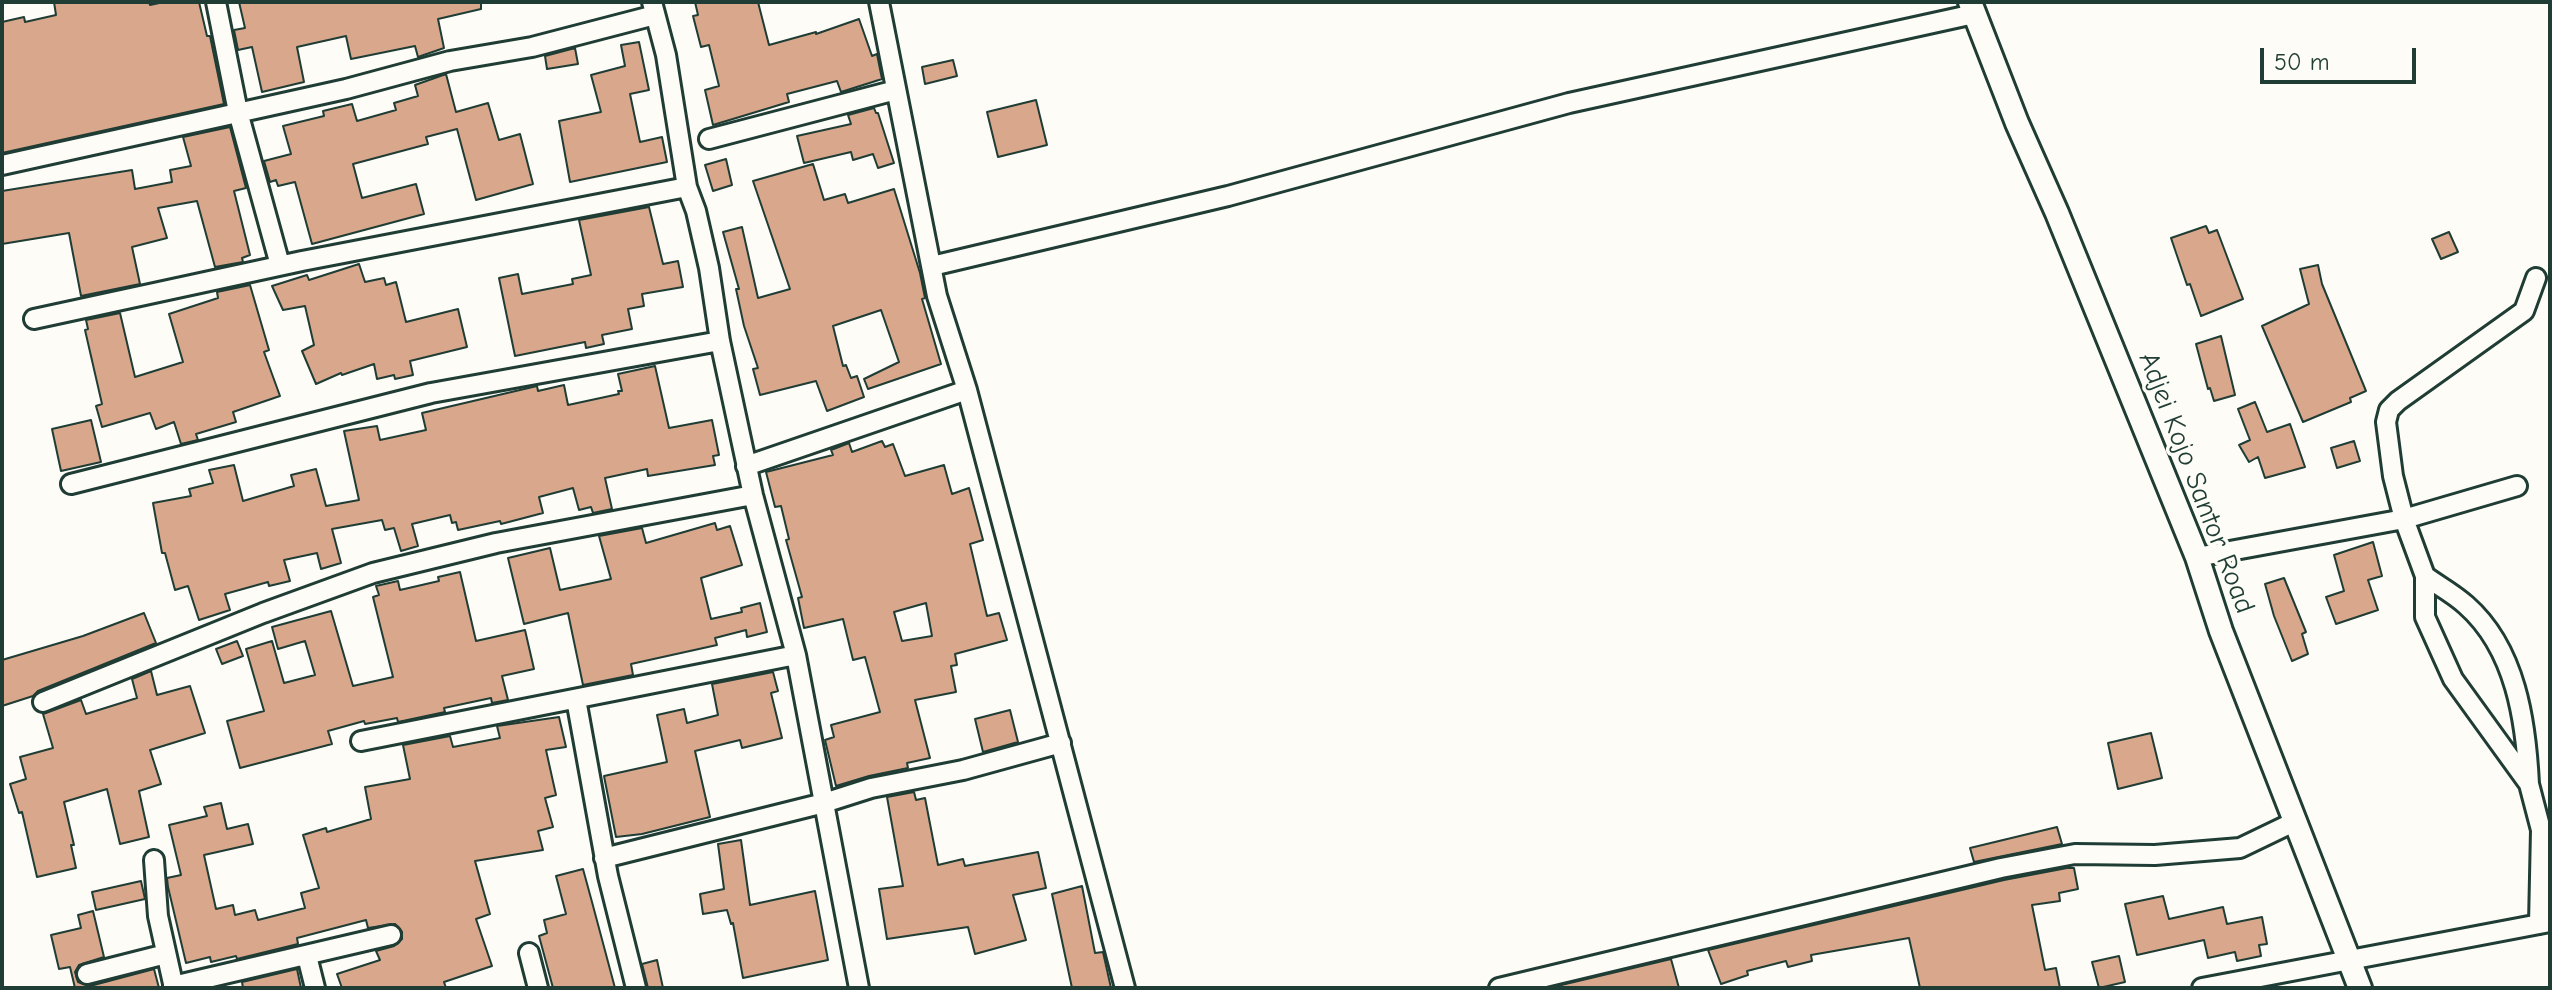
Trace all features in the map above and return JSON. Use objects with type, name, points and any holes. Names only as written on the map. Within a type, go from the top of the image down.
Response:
[{"type":"street","points":[[216,2],[238,112],[280,265]]},
{"type":"street","points":[[879,2],[937,296],[967,390],[1125,988]]},
{"type":"street","points":[[2,165],[346,89],[450,61],[532,47],[653,8],[666,55],[687,187],[709,268],[720,341],[746,466],[796,655],[859,988]]},
{"type":"street","points":[[932,266],[1228,196],[1569,103],[1972,8]]},
{"type":"street","name":"Adjei Kojo Santor Road","points":[[1972,8],[2011,110],[2057,213],[2197,557],[2221,631],[2360,988]]},
{"type":"street","points":[[709,139],[896,90]]},
{"type":"street","points":[[34,319],[280,265],[687,187]]},
{"type":"street","points":[[2529,784],[2453,679],[2425,617],[2425,576],[2404,519],[2386,422],[2389,410],[2524,311],[2536,278]]},
{"type":"street","points":[[71,484],[431,393],[720,341]]},
{"type":"street","points":[[746,466],[967,390]]},
{"type":"street","points":[[2197,557],[2404,519],[2517,486]]},
{"type":"street","points":[[43,702],[263,613],[373,573],[527,537],[753,495]]},
{"type":"street","points":[[2202,988],[2544,923],[2541,830],[2529,784],[2522,710],[2513,679],[2490,633],[2467,606],[2425,576]]},
{"type":"street","points":[[361,741],[796,655]]},
{"type":"street","points":[[576,699],[604,858],[636,988]]},
{"type":"street","points":[[604,858],[824,803],[871,788],[963,770],[1061,743]]},
{"type":"street","points":[[1499,988],[1567,980],[2001,868],[2075,854],[2155,855],[2240,848],[2294,822]]},
{"type":"street","points":[[154,860],[158,916],[173,987],[391,935]]},
{"type":"street","points":[[529,953],[538,988]]},
{"type":"street","points":[[87,974],[166,954]]},
{"type":"street","points":[[307,956],[315,988]]},
{"type":"building","points":[[54,2],[149,2],[150,5],[199,2],[207,36],[210,36],[224,104],[2,153],[2,22],[24,17],[25,22],[56,15]]},
{"type":"building","points":[[239,2],[481,2],[481,9],[438,19],[444,48],[418,57],[415,46],[351,59],[346,36],[297,47],[304,82],[262,92],[252,47],[238,50],[234,30],[245,28]]},
{"type":"building","points":[[695,2],[758,2],[769,45],[816,34],[859,19],[872,56],[877,54],[882,79],[841,92],[837,81],[787,94],[789,102],[713,125],[705,90],[719,86],[709,45],[701,47],[693,16],[698,15]]},
{"type":"building","points":[[639,42],[649,90],[630,94],[640,142],[662,137],[667,162],[570,182],[559,121],[601,112],[591,75],[625,66],[621,45]]},
{"type":"building","points":[[575,48],[578,64],[547,69],[545,56]]},
{"type":"building","points":[[953,60],[957,76],[925,84],[922,67]]},
{"type":"building","points":[[446,74],[456,112],[488,103],[499,140],[520,134],[533,184],[476,200],[457,129],[426,137],[428,144],[353,164],[362,198],[416,184],[424,214],[312,244],[295,182],[278,186],[276,180],[270,182],[264,161],[291,154],[283,126],[324,116],[323,111],[352,104],[357,121],[396,110],[394,103],[418,96],[415,85]]},
{"type":"building","points":[[1036,100],[1047,145],[998,157],[987,112]]},
{"type":"building","points":[[874,108],[894,163],[878,168],[873,154],[853,160],[851,152],[804,163],[797,136],[851,124],[848,115]]},
{"type":"building","points":[[230,127],[246,188],[234,191],[250,255],[242,258],[243,262],[215,267],[197,201],[158,208],[167,238],[132,247],[140,284],[81,296],[69,233],[2,244],[2,191],[132,170],[135,189],[172,182],[170,170],[191,166],[183,137]]},
{"type":"building","points":[[726,159],[732,185],[713,191],[705,165]]},
{"type":"building","points":[[813,164],[824,200],[845,194],[848,203],[894,189],[920,273],[925,298],[922,299],[941,364],[868,389],[864,379],[899,362],[881,310],[833,326],[843,366],[846,365],[851,378],[857,376],[864,397],[827,411],[816,381],[760,395],[753,369],[758,368],[744,326],[736,289],[739,289],[723,232],[742,227],[758,298],[790,289],[753,181]]},
{"type":"building","points":[[649,207],[663,264],[678,261],[683,287],[642,294],[644,306],[628,309],[632,329],[602,335],[604,344],[586,348],[585,342],[515,356],[499,278],[518,274],[522,294],[573,284],[572,279],[591,275],[579,220]]},
{"type":"building","points":[[2206,226],[2209,233],[2217,230],[2243,299],[2201,316],[2171,238]]},
{"type":"building","points":[[2449,232],[2458,252],[2441,259],[2432,239]]},
{"type":"building","points":[[359,264],[365,282],[384,278],[386,285],[396,282],[406,322],[458,309],[467,347],[410,361],[413,375],[377,379],[374,364],[316,384],[302,351],[314,345],[305,306],[283,310],[272,286],[307,275],[309,280]]},
{"type":"building","points":[[2318,265],[2322,284],[2366,391],[2350,398],[2351,402],[2303,422],[2262,326],[2309,304],[2300,269]]},
{"type":"building","points":[[250,285],[269,350],[264,352],[280,396],[233,412],[236,422],[196,434],[198,440],[181,444],[174,422],[156,429],[150,413],[102,427],[96,406],[102,404],[85,330],[88,329],[86,320],[120,313],[135,377],[183,362],[169,314],[218,298],[217,292]]},
{"type":"building","points":[[2221,336],[2235,395],[2214,401],[2196,344]]},
{"type":"building","points":[[655,366],[669,428],[712,420],[719,455],[713,456],[715,465],[648,476],[647,469],[605,478],[612,509],[593,513],[591,507],[579,510],[573,488],[539,497],[543,513],[501,524],[500,521],[458,530],[450,515],[412,524],[418,546],[401,551],[394,528],[385,530],[382,520],[332,529],[341,563],[321,569],[317,553],[284,560],[290,581],[269,586],[268,582],[225,594],[230,610],[199,620],[188,586],[175,590],[165,553],[162,553],[153,503],[191,496],[189,489],[213,483],[209,470],[234,465],[243,501],[294,486],[291,475],[316,469],[326,506],[359,500],[344,431],[377,426],[380,440],[426,430],[422,413],[537,386],[538,391],[564,385],[568,405],[619,394],[618,391],[622,391],[618,374]]},
{"type":"building","points":[[2255,402],[2267,432],[2290,424],[2305,467],[2265,478],[2258,457],[2249,462],[2239,445],[2250,440],[2238,409]]},
{"type":"building","points":[[91,420],[101,462],[61,471],[52,429]]},
{"type":"building","points":[[882,441],[885,447],[893,444],[905,476],[944,465],[952,494],[969,488],[983,540],[970,544],[987,616],[999,613],[1007,640],[955,654],[957,665],[951,666],[956,692],[915,700],[930,758],[907,763],[908,768],[836,786],[825,740],[834,737],[831,725],[880,712],[865,657],[853,660],[843,619],[804,628],[798,598],[802,597],[786,540],[789,539],[781,506],[775,507],[766,472],[833,455],[831,450],[849,443],[852,452]],"holes":[[[926,603],[932,636],[902,641],[894,612]]]},
{"type":"building","points":[[2354,441],[2360,461],[2337,468],[2331,448]]},
{"type":"building","points":[[715,523],[717,530],[730,526],[742,565],[701,578],[711,619],[742,612],[741,608],[760,603],[767,632],[747,637],[746,630],[715,638],[717,645],[631,664],[633,675],[583,685],[568,613],[524,624],[508,558],[550,548],[560,590],[611,579],[599,536],[642,528],[646,543]]},
{"type":"building","points":[[2373,542],[2382,576],[2368,580],[2378,610],[2336,624],[2326,597],[2344,591],[2334,555]]},
{"type":"building","points":[[460,572],[476,641],[525,630],[534,669],[502,676],[508,700],[492,703],[491,698],[398,722],[397,718],[365,724],[364,721],[328,731],[332,744],[240,768],[227,721],[264,711],[246,649],[272,641],[284,683],[315,675],[305,641],[278,649],[272,627],[331,611],[353,686],[393,677],[373,597],[379,595],[376,586],[398,581],[400,590],[439,581],[438,577]]},
{"type":"building","points":[[2284,578],[2306,632],[2302,634],[2308,654],[2292,661],[2265,584]]},
{"type":"building","points":[[144,613],[156,643],[38,691],[33,696],[2,706],[2,660],[83,636]]},
{"type":"building","points":[[237,641],[243,656],[222,664],[216,649]]},
{"type":"building","points":[[151,671],[157,695],[190,686],[205,733],[150,750],[161,784],[139,791],[149,837],[120,844],[107,789],[64,802],[76,868],[37,877],[22,812],[19,813],[10,784],[26,779],[20,757],[53,748],[43,714],[81,700],[86,714],[137,698],[132,679]]},
{"type":"building","points":[[773,672],[778,691],[771,693],[782,738],[742,748],[740,740],[695,751],[710,817],[642,834],[616,837],[604,776],[667,762],[657,715],[684,709],[687,723],[718,715],[712,684]]},
{"type":"building","points":[[1010,710],[1018,742],[983,752],[975,719]]},
{"type":"building","points":[[559,717],[566,747],[546,750],[556,795],[545,798],[553,827],[538,831],[543,850],[475,861],[490,914],[476,919],[492,966],[444,982],[446,988],[342,988],[337,974],[380,960],[376,951],[394,946],[402,939],[402,932],[395,924],[368,928],[366,920],[297,938],[298,944],[237,959],[236,956],[211,962],[210,957],[186,963],[168,887],[167,878],[181,875],[169,825],[207,816],[204,807],[221,803],[227,829],[248,824],[253,844],[204,855],[216,909],[233,905],[235,915],[255,910],[258,920],[305,908],[301,893],[319,888],[303,835],[326,828],[327,832],[371,819],[365,787],[410,779],[403,745],[450,736],[453,747],[500,738],[497,726]]},
{"type":"building","points":[[2151,733],[2162,778],[2118,789],[2108,743]]},
{"type":"building","points":[[914,792],[916,800],[925,798],[938,865],[963,859],[965,866],[1038,852],[1046,888],[1013,895],[1026,940],[975,954],[968,927],[887,939],[879,889],[903,886],[887,797]]},
{"type":"building","points":[[2057,827],[2062,844],[1974,862],[1970,848]]},
{"type":"building","points":[[741,840],[750,905],[815,891],[828,960],[743,978],[733,923],[727,910],[703,914],[700,894],[724,889],[718,844]]},
{"type":"building","points":[[2074,868],[2078,889],[2059,893],[2060,901],[2032,905],[2045,970],[2056,968],[2060,988],[1920,988],[1909,938],[1811,955],[1812,961],[1788,967],[1786,961],[1747,971],[1748,975],[1721,984],[1708,950],[2004,880]]},
{"type":"building","points":[[583,869],[615,988],[553,988],[539,936],[547,933],[544,920],[566,914],[556,876]]},
{"type":"building","points":[[141,881],[145,899],[96,910],[92,892]]},
{"type":"building","points":[[1082,886],[1095,953],[1103,952],[1111,988],[1072,988],[1052,894]]},
{"type":"building","points":[[2163,896],[2169,919],[2223,907],[2227,924],[2262,917],[2267,944],[2259,945],[2261,956],[2237,961],[2235,952],[2208,958],[2204,940],[2137,955],[2125,904]]},
{"type":"building","points":[[93,911],[104,957],[79,965],[75,972],[78,982],[90,986],[154,969],[159,988],[75,988],[70,967],[59,969],[51,935],[81,928],[78,915]]},
{"type":"building","points":[[2119,956],[2125,982],[2099,988],[2092,962]]},
{"type":"building","points":[[1671,959],[1679,988],[1557,986]]},
{"type":"building","points":[[657,960],[663,988],[648,988],[642,964]]},
{"type":"building","points":[[297,969],[301,988],[243,988],[242,982]]}]
